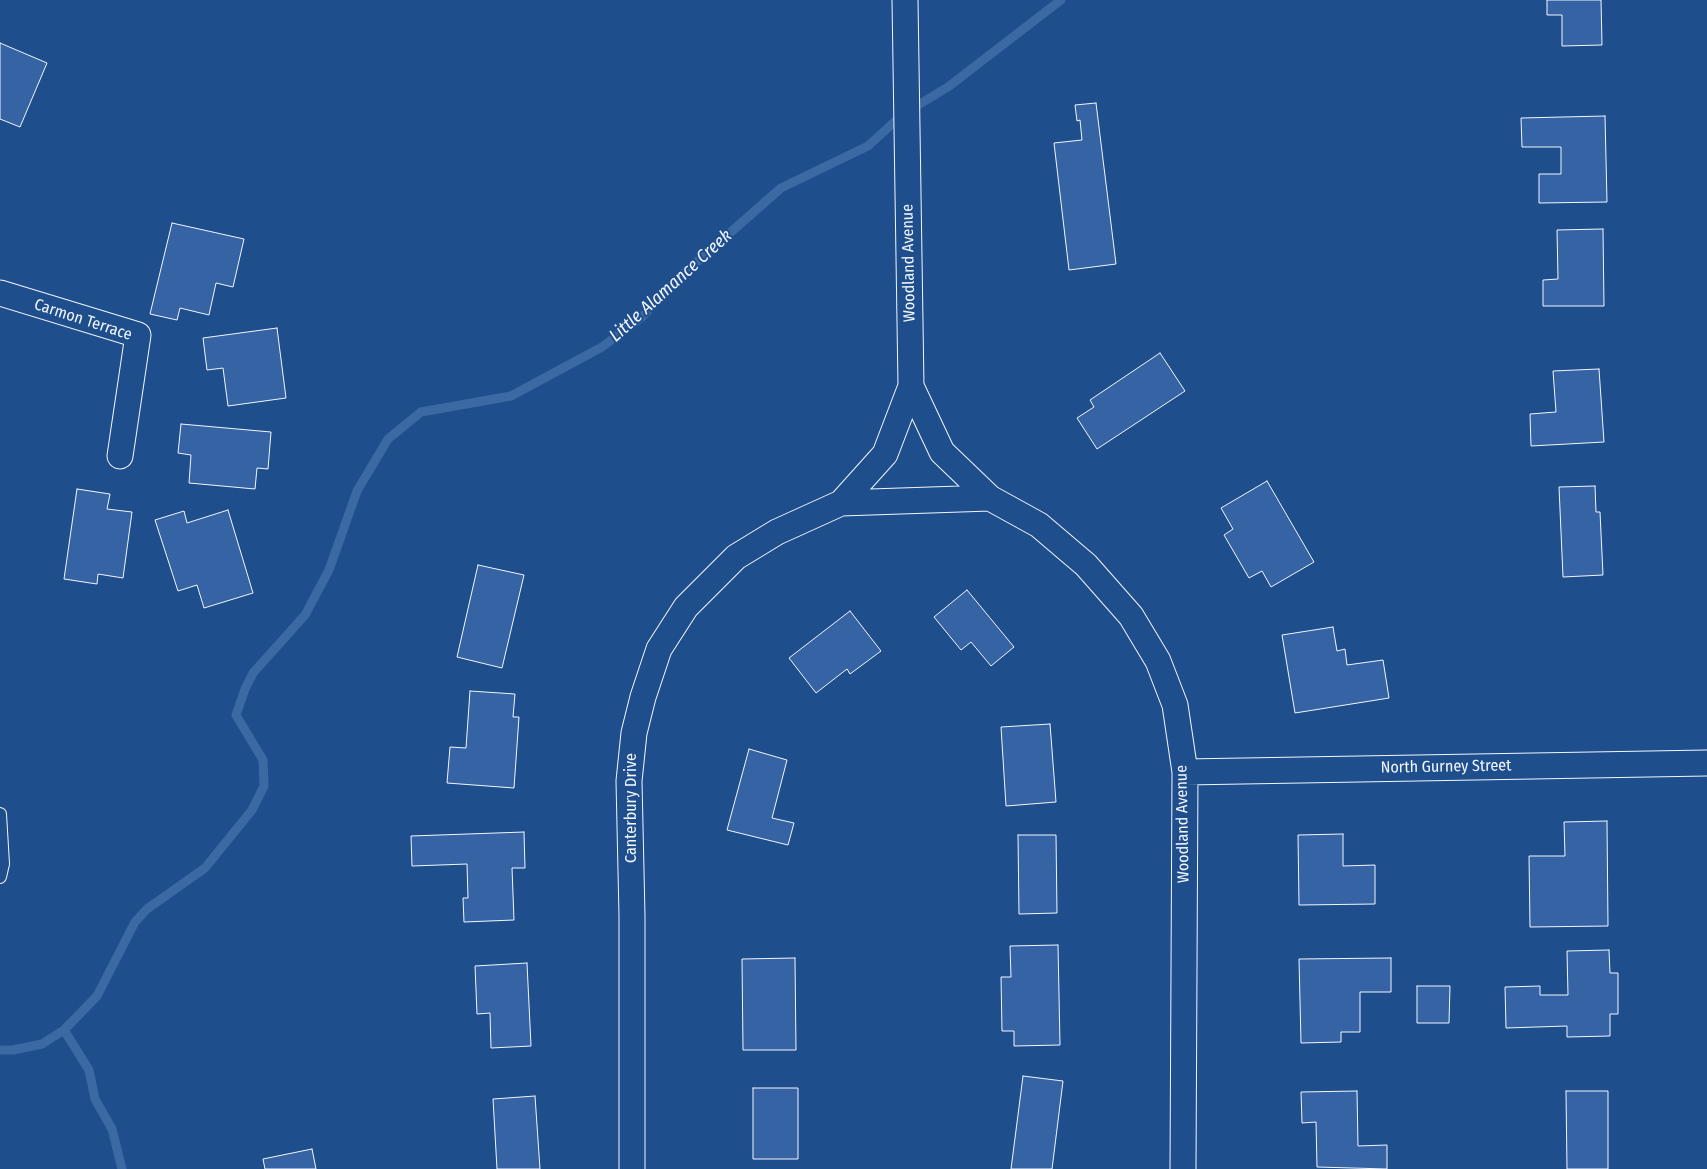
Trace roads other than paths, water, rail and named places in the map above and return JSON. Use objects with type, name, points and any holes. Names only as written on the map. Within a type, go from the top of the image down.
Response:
[{"type":"street","name":"Woodland Avenue","points":[[905,0],[911,386],[942,452],[990,498],[1039,526],[1086,565],[1131,616],[1158,661],[1174,705],[1185,772],[1183,1169]]},
{"type":"street","name":"Carmon Terrace","points":[[0,294],[138,335],[120,456]]},
{"type":"street","name":"Canterbury Drive","points":[[632,1169],[632,916],[629,781],[634,733],[643,697],[659,650],[686,607],[736,557],[778,532],[841,503],[885,454],[911,386]]},
{"type":"street","points":[[841,503],[990,498]]},
{"type":"street","name":"North Gurney Street","points":[[1185,772],[1707,763]]},
{"type":"lane","points":[[0,814],[3,864],[0,877]]},
{"type":"waterway","name":"Little Alamance Creek","points":[[0,1050],[13,1050],[42,1044],[64,1030],[97,996],[135,922],[147,909],[205,868],[252,810],[264,786],[263,760],[236,715],[245,689],[253,673],[305,615],[329,570],[357,491],[388,439],[421,412],[511,396],[602,347],[642,317],[674,282],[781,188],[868,146],[903,114],[948,87],[1061,0]]},
{"type":"waterway","points":[[64,1030],[89,1070],[95,1099],[112,1129],[122,1169]]}]
